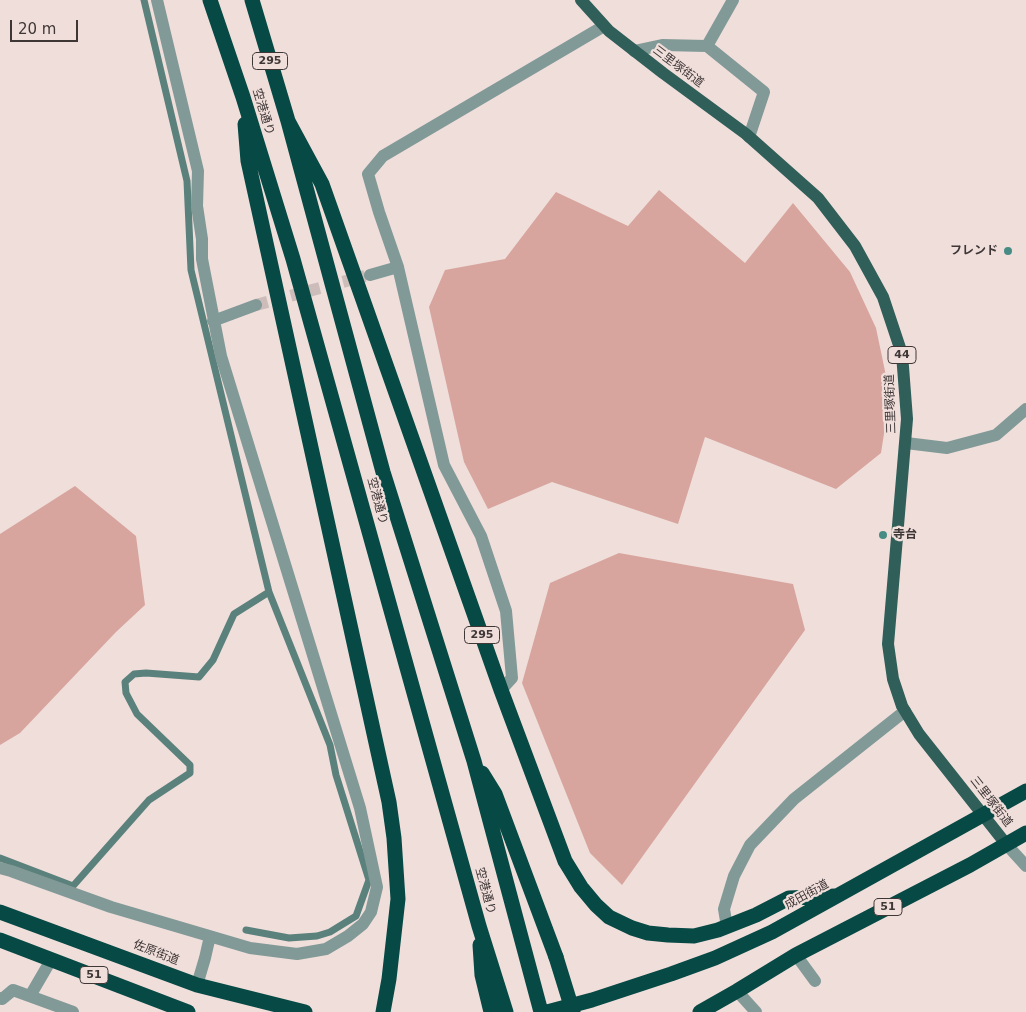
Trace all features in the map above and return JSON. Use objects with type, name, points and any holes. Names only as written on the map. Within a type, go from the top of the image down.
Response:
[{"type":"highway","name":"空港通り","points":[[210,0],[243,98],[293,259],[479,926],[488,975],[506,1012]]},
{"type":"highway","name":"空港通り","points":[[252,0],[288,121],[383,472],[474,761],[541,1012]]},
{"type":"highway","name":"295","points":[[243,98],[248,161],[390,802],[398,899],[389,980],[383,1012]]},
{"type":"highway","name":"295","points":[[288,121],[322,184],[501,690],[565,860],[581,887],[609,917],[632,928],[648,933],[694,936],[727,927],[789,898],[835,896]]},
{"type":"highway","name":"295","points":[[474,761],[495,794],[556,956],[573,1012]]},
{"type":"highway","name":"成田街道","points":[[594,1006],[715,958],[772,932],[1026,791]]},
{"type":"highway","name":"51","points":[[700,1012],[738,992],[796,955],[1026,833]]},
{"type":"highway","name":"佐原街道","points":[[0,912],[197,984],[260,1002],[305,1012]]},
{"type":"highway","name":"51","points":[[0,940],[188,1012]]},
{"type":"highway","name":"295","points":[[488,975],[491,1012]]},
{"type":"highway","points":[[547,1012],[594,1006]]},
{"type":"main road","name":"三里塚街道","points":[[582,0],[604,26],[634,51],[749,137],[818,198],[856,246],[883,297],[902,354],[908,419],[888,644],[893,679],[905,710],[919,734],[1006,844]]},
{"type":"street","points":[[0,868],[111,907],[250,948],[297,954],[326,949],[348,936],[363,924],[371,912],[377,887],[360,808],[221,356],[202,259],[202,240],[197,206],[198,170],[157,0]]},
{"type":"street","points":[[707,46],[733,0]]},
{"type":"street","points":[[501,690],[512,678],[506,611],[481,536],[444,465],[398,267],[378,212],[368,174],[383,156],[604,26]]},
{"type":"street","points":[[634,51],[662,45],[707,46],[764,92],[749,137]]},
{"type":"street","points":[[370,275],[398,267]]},
{"type":"street","points":[[214,321],[256,305]]},
{"type":"street","points":[[906,443],[947,448],[996,434],[1026,409]]},
{"type":"street","points":[[727,927],[724,908],[734,876],[750,845],[794,799],[905,710]]},
{"type":"street","points":[[1006,844],[1026,866]]},
{"type":"street","points":[[197,984],[210,936]]},
{"type":"street","points":[[796,955],[816,981]]},
{"type":"street","points":[[30,996],[51,960]]},
{"type":"street","points":[[0,998],[2,999],[13,990],[73,1012]]},
{"type":"street","points":[[738,992],[756,1012]]},
{"type":"shaded area","points":[[659,190],[745,263],[793,203],[850,272],[876,328],[890,395],[881,453],[836,489],[705,437],[678,524],[552,482],[488,509],[464,462],[429,307],[445,270],[505,259],[556,192],[628,226]]},
{"type":"shaded area","points":[[75,486],[136,536],[145,605],[116,632],[20,733],[0,745],[0,534]]},
{"type":"shaded area","points":[[619,553],[793,584],[805,630],[622,885],[590,853],[522,683],[550,583]]},
{"type":"waterway","points":[[144,0],[187,181],[191,270],[269,592],[330,745],[336,775],[369,880],[356,916],[330,932],[317,936],[289,938],[246,930]]},
{"type":"waterway","points":[[0,858],[73,886],[149,800],[190,773],[190,765],[137,714],[126,693],[125,682],[134,674],[146,673],[199,677],[213,660],[234,614],[269,592]]},
{"type":"tunnel","points":[[256,305],[365,276]]},
{"type":"place","name":"フレンド","points":[[1008,251]]},
{"type":"place","name":"寺台","points":[[883,535]]}]
